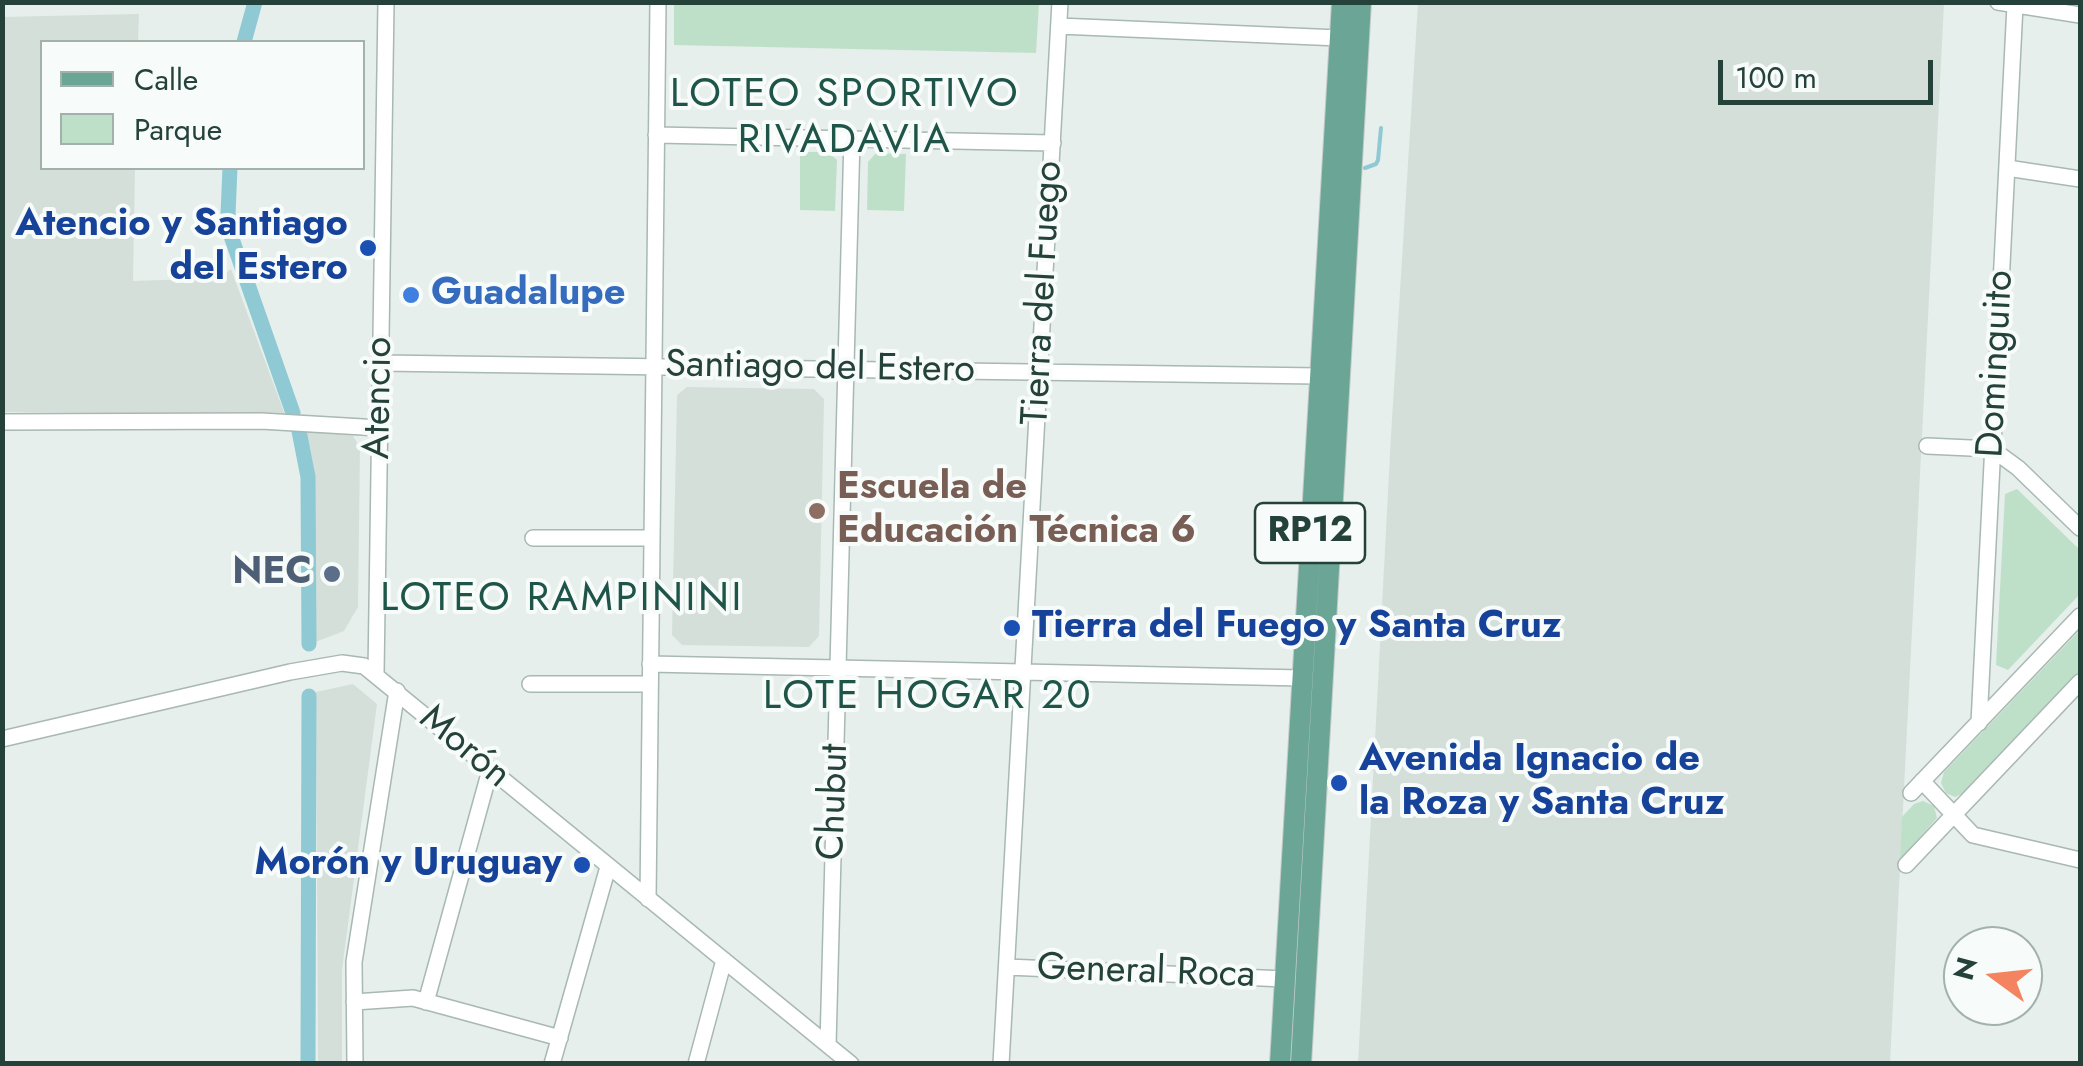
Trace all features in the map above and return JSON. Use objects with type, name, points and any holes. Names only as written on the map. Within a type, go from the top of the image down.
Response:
[{"type":"main road","name":"RP12","points":[[1280,1064],[1342,2]]},
{"type":"main road","name":"RP12","points":[[1301,1064],[1361,2]]},
{"type":"street","name":"Atencio","points":[[376,674],[386,2]]},
{"type":"street","points":[[648,900],[658,2]]},
{"type":"street","name":"Tierra del Fuego","points":[[1001,1064],[1060,2]]},
{"type":"street","points":[[2006,4],[2080,15]]},
{"type":"street","name":"Dominguito","points":[[1978,723],[2007,168],[2006,4]]},
{"type":"street","points":[[1059,26],[1339,38]]},
{"type":"street","points":[[656,136],[1052,142]]},
{"type":"street","name":"Chubut","points":[[828,1045],[852,138]]},
{"type":"street","points":[[2007,168],[2080,179]]},
{"type":"street","name":"Santiago del Estero","points":[[381,363],[1318,376]]},
{"type":"street","points":[[2,422],[261,421],[380,428]]},
{"type":"street","points":[[1927,446],[1992,449],[2018,468],[2080,528]]},
{"type":"street","points":[[533,538],[652,538]]},
{"type":"street","points":[[2080,616],[1917,787],[1973,835],[2080,860]]},
{"type":"street","name":"Morón","points":[[2,739],[290,672],[350,663],[364,666],[851,1064]]},
{"type":"street","points":[[650,664],[1302,678]]},
{"type":"street","points":[[1906,865],[2080,682]]},
{"type":"street","points":[[530,684],[650,684]]},
{"type":"street","points":[[355,1064],[354,962],[397,691]]},
{"type":"street","points":[[426,1002],[490,770]]},
{"type":"street","points":[[552,1064],[608,868]]},
{"type":"street","points":[[696,1064],[724,960]]},
{"type":"street","name":"General Roca","points":[[1007,967],[1285,979]]},
{"type":"street","points":[[354,1002],[413,998],[560,1038]]},
{"type":"shaded area","points":[[1418,3],[1944,3],[1890,1063],[1358,1064]]},
{"type":"shaded area","points":[[139,14],[138,40],[40,40],[40,170],[135,170],[133,281],[219,278],[231,269],[285,415],[3,412],[2,17]]},
{"type":"shaded area","name":"Escuela de Educación Técnica 6","points":[[687,387],[814,389],[824,399],[819,636],[809,647],[682,645],[672,635],[677,395]]},
{"type":"shaded area","points":[[295,430],[352,434],[360,448],[358,607],[344,631],[305,646],[304,464]]},
{"type":"shaded area","points":[[353,684],[377,704],[342,970],[342,1063],[318,1063],[316,692]]},
{"type":"green space","points":[[674,3],[1039,3],[1036,53],[674,45]]},
{"type":"green space","points":[[800,152],[828,152],[837,160],[835,211],[800,210]]},
{"type":"green space","points":[[876,153],[906,154],[904,211],[867,210],[868,162]]},
{"type":"green space","points":[[2017,489],[2080,550],[2080,594],[2008,670],[1996,665],[2005,494]]},
{"type":"green space","points":[[2080,630],[2080,671],[1964,793],[1955,797],[1946,793],[1941,783],[1944,772]]},
{"type":"green space","points":[[1923,801],[1934,806],[1937,818],[1900,860],[1902,817],[1914,804]]},
{"type":"waterway","points":[[245,40],[255,2]]},
{"type":"waterway","points":[[1365,168],[1378,160],[1381,128]]},
{"type":"waterway","points":[[230,170],[231,236],[293,413]]},
{"type":"waterway","points":[[299,431],[308,477],[309,644]]},
{"type":"waterway","points":[[308,1064],[309,696]]},
{"type":"waterway","points":[[1290,1064],[1302,859]]},
{"type":"place","name":"Atencio y Santiago del Estero","points":[[368,248]]},
{"type":"place","name":"Guadalupe","points":[[411,295]]},
{"type":"place","name":"Escuela de Educación Técnica 6","points":[[817,511]]},
{"type":"place","name":"NEC","points":[[332,574]]},
{"type":"place","name":"Tierra del Fuego y Santa Cruz","points":[[1012,628]]},
{"type":"place","name":"Avenida Ignacio de la Roza y Santa Cruz","points":[[1339,783]]},
{"type":"place","name":"Morón y Uruguay","points":[[582,865]]},
{"type":"district","name":"LOTEO SPORTIVO RIVADAVIA","points":[[845,119]]},
{"type":"district","name":"LOTEO RAMPININI","points":[[562,600]]},
{"type":"district","name":"LOTE HOGAR 20","points":[[928,698]]}]
